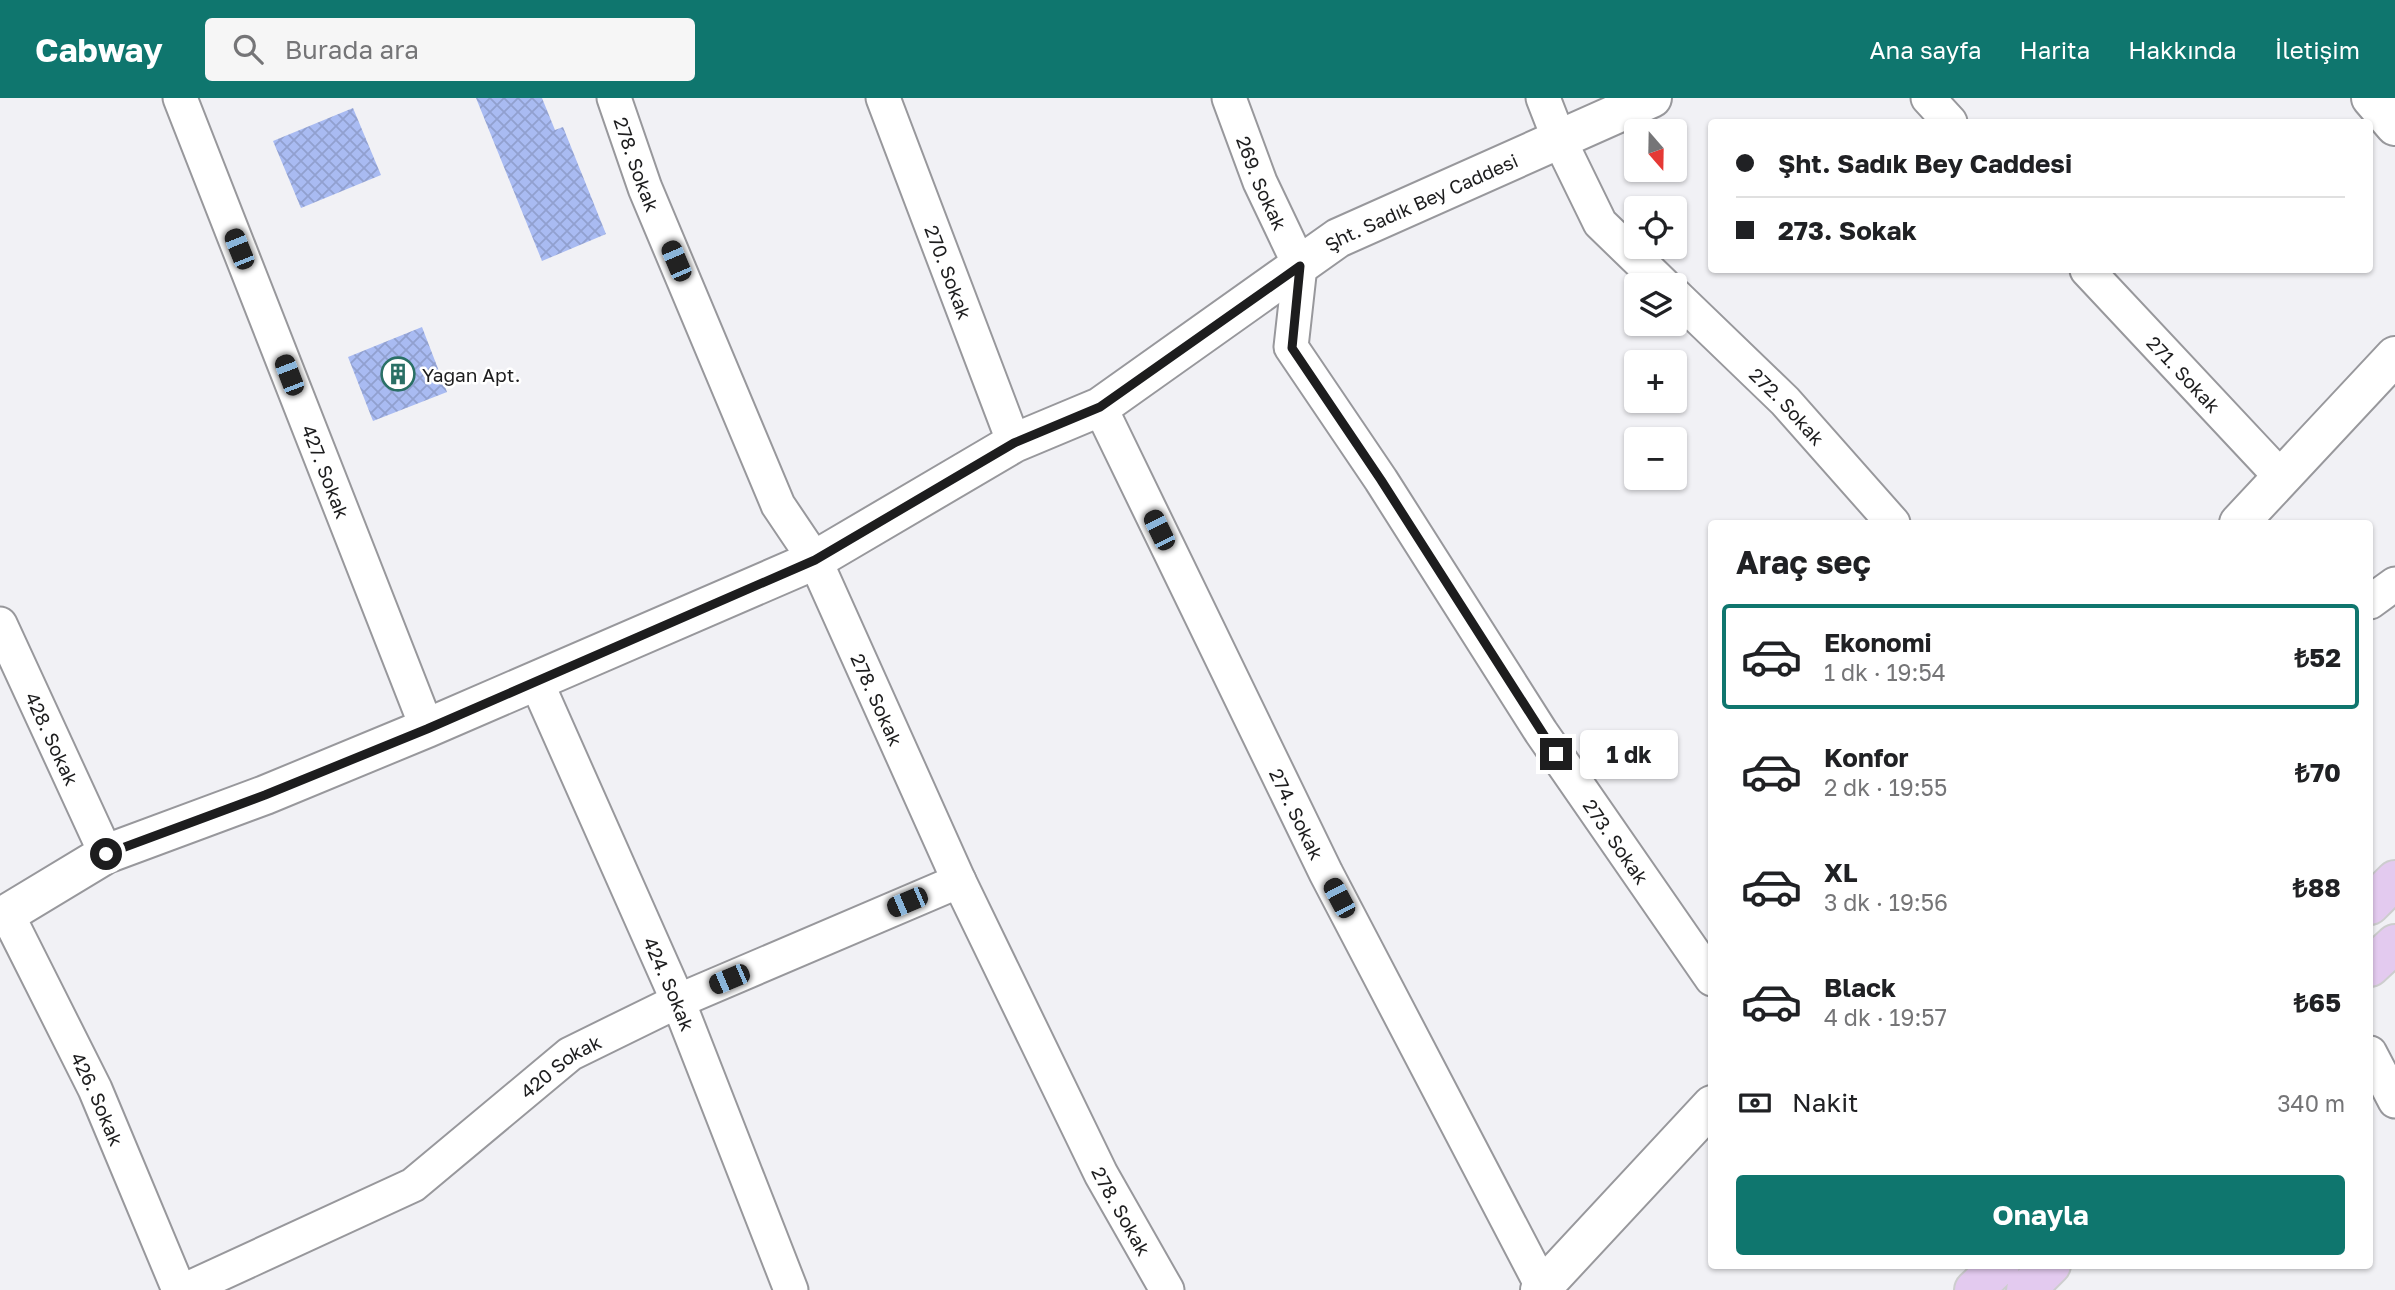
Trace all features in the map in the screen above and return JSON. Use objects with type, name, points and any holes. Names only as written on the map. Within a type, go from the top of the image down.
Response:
[{"type":"main road","points":[[2373,902],[2395,880]]},
{"type":"main road","points":[[2373,964],[2395,944]]},
{"type":"main road","points":[[1974,1290],[1996,1269]]},
{"type":"main road","points":[[2026,1290],[2048,1269]]},
{"type":"street","name":"427. Sokak","points":[[180,98],[427,729]]},
{"type":"street","name":"278. Sokak","points":[[614,98],[645,188],[778,505],[815,560],[958,881],[1101,1174],[1167,1290]]},
{"type":"street","name":"270. Sokak","points":[[884,98],[1014,443]]},
{"type":"street","name":"269. Sokak","points":[[1229,98],[1260,182],[1300,266]]},
{"type":"street","points":[[1543,98],[1559,139],[1600,223],[1652,273]]},
{"type":"street","name":"Şht. Sadık Bey Caddesi","points":[[4,916],[106,854],[265,795],[427,729],[815,560],[1014,443],[1100,407],[1338,238],[1652,98]]},
{"type":"street","points":[[1928,98],[1947,119]]},
{"type":"street","points":[[2371,98],[2395,126]]},
{"type":"street","name":"273. Sokak","points":[[1300,266],[1292,348],[1381,480],[1541,732],[1708,973]]},
{"type":"street","name":"271. Sokak","points":[[2090,273],[2281,477]]},
{"type":"street","name":"272. Sokak","points":[[1687,307],[1784,401],[1890,520]]},
{"type":"street","points":[[2242,520],[2395,356]]},
{"type":"street","name":"274. Sokak","points":[[1100,407],[1326,873],[1542,1289]]},
{"type":"street","points":[[2373,600],[2395,584]]},
{"type":"street","name":"428. Sokak","points":[[0,624],[106,854]]},
{"type":"street","name":"424. Sokak","points":[[536,681],[678,1001],[791,1290]]},
{"type":"street","name":"420 Sokak","points":[[185,1290],[413,1185],[570,1054],[678,1001],[958,881]]},
{"type":"street","name":"426. Sokak","points":[[4,916],[95,1089],[179,1290]]},
{"type":"street","points":[[2373,1059],[2395,1101]]},
{"type":"street","points":[[1542,1289],[1708,1109]]},
{"type":"building","points":[[476,98],[542,98],[555,130],[563,127],[606,234],[542,261]]},
{"type":"building","points":[[353,108],[381,175],[301,208],[273,141]]},
{"type":"building","name":"Yağan Apt.","points":[[422,327],[447,392],[373,421],[348,357]]},
{"type":"place","name":"Yağan Apt.","points":[[398,374]]},
{"type":"route","points":[[106,854],[265,795],[427,729],[815,560],[1014,443],[1100,407],[1300,266],[1292,348],[1381,480],[1556,754]]}]
